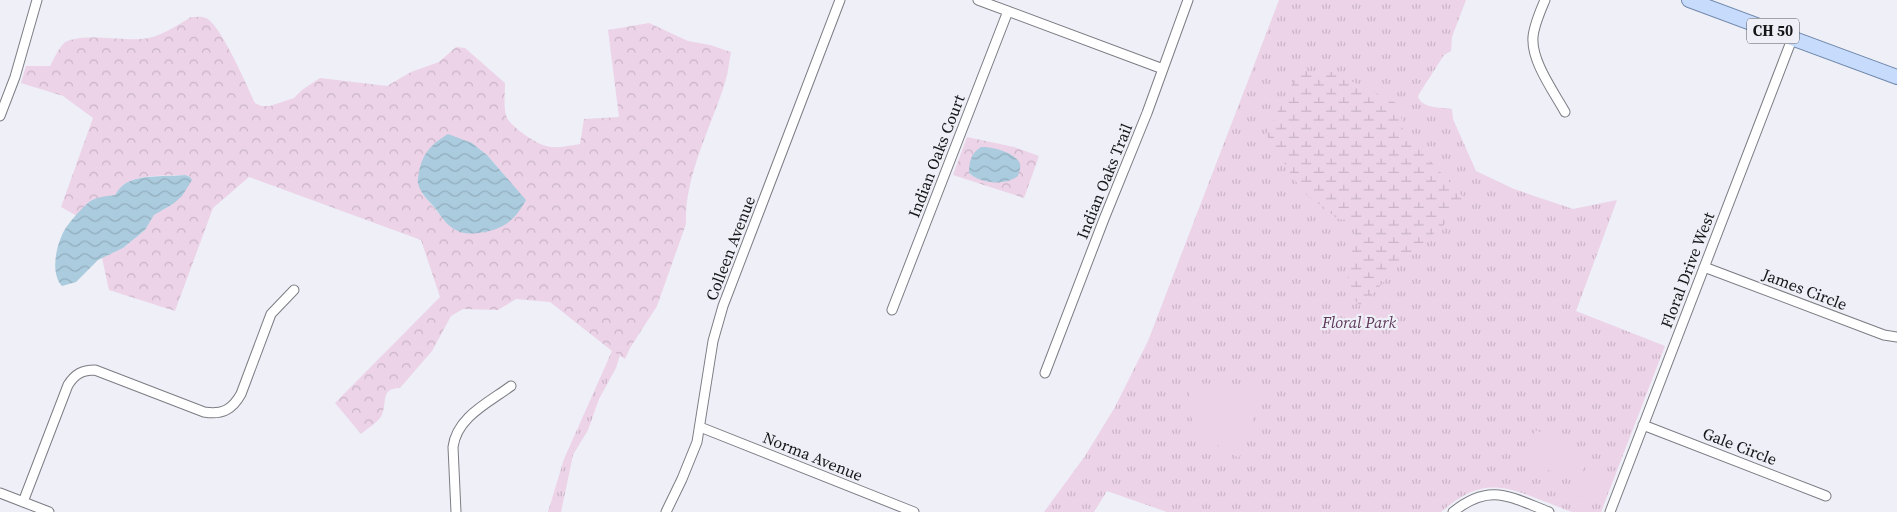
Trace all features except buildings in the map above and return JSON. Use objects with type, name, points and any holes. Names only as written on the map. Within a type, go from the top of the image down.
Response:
[{"type":"main road","name":"CH 50","points":[[1689,0],[1897,77]]},
{"type":"street","points":[[0,116],[15,77],[37,0]]},
{"type":"street","name":"Colleen Avenue","points":[[666,512],[690,462],[700,427],[713,340],[723,306],[840,0]]},
{"type":"street","points":[[978,0],[1163,69]]},
{"type":"street","name":"Indian Oaks Trail","points":[[1044,373],[1104,219],[1132,154],[1188,0]]},
{"type":"street","points":[[1545,0],[1534,30],[1533,47],[1536,59],[1565,112]]},
{"type":"street","name":"Indian Oaks Court","points":[[892,310],[1008,11]]},
{"type":"street","name":"Floral Drive West","points":[[1610,512],[1792,39]]},
{"type":"street","name":"James Circle","points":[[1704,267],[1884,335],[1897,336]]},
{"type":"street","points":[[23,502],[68,385],[78,373],[86,370],[95,370],[204,412],[223,412],[230,409],[241,394],[271,314],[294,290]]},
{"type":"street","points":[[456,512],[454,438],[459,427],[466,419],[511,386]]},
{"type":"street","name":"Gale Circle","points":[[1643,425],[1826,496]]},
{"type":"street","name":"Norma Avenue","points":[[700,427],[914,512]]},
{"type":"street","points":[[0,493],[48,512]]},
{"type":"street","points":[[1453,512],[1475,498],[1496,494],[1549,512]]},
{"type":"green space","name":"Floral Park","points":[[1279,0],[1466,0],[1452,37],[1451,51],[1444,55],[1419,94],[1420,101],[1432,107],[1452,109],[1453,119],[1476,171],[1514,189],[1573,209],[1617,200],[1576,311],[1665,346],[1601,512],[1565,510],[1518,492],[1493,488],[1469,493],[1441,512],[1167,512],[1107,491],[1094,512],[1044,512],[1085,456],[1115,407],[1148,341]]},
{"type":"green space","points":[[191,17],[206,18],[212,23],[226,43],[255,103],[261,106],[270,106],[294,98],[320,78],[387,86],[411,72],[439,62],[456,47],[465,48],[505,83],[505,110],[510,122],[521,132],[549,147],[580,144],[584,119],[619,117],[608,30],[649,23],[688,41],[710,45],[731,52],[725,83],[689,188],[686,224],[657,306],[625,359],[550,302],[516,299],[498,310],[463,309],[451,316],[432,351],[400,388],[393,389],[386,394],[383,413],[380,418],[361,434],[335,403],[440,297],[421,240],[249,177],[213,208],[175,311],[109,290],[102,258],[123,248],[145,230],[154,215],[173,204],[191,180],[190,177],[184,175],[155,176],[132,180],[123,185],[115,195],[91,200],[77,216],[61,207],[93,118],[63,96],[21,83],[26,66],[50,66],[62,45],[71,40],[90,37],[148,38],[167,31]],"holes":[[[472,143],[487,155],[507,178],[455,230],[422,193]]]},
{"type":"green space","points":[[1299,71],[1333,72],[1400,105],[1403,131],[1464,198],[1443,226],[1408,255],[1361,307],[1346,290],[1357,221],[1338,219],[1302,191],[1266,134]]},
{"type":"green space","points":[[967,137],[1014,147],[1039,156],[1024,198],[953,175]],"holes":[[[1000,150],[1016,158],[984,180],[969,173]]]},
{"type":"green space","points":[[612,351],[620,355],[616,368],[599,399],[588,430],[573,455],[561,512],[548,512],[564,459]]},
{"type":"green space","points":[[1191,383],[1256,386],[1263,392],[1239,458],[1207,438],[1195,424],[1189,406]]},
{"type":"green space","points":[[1535,430],[1590,452],[1578,482],[1523,460]]},
{"type":"green space","points":[[1589,459],[1608,466],[1593,502],[1575,495]]},
{"type":"water","points":[[448,134],[472,143],[487,155],[526,200],[517,214],[506,224],[486,232],[472,234],[461,232],[447,223],[419,187],[419,172],[423,159],[437,141]]},
{"type":"water","points":[[981,147],[997,149],[1018,160],[1020,168],[1018,176],[1000,182],[980,180],[974,177],[969,173],[969,165],[975,152]]},
{"type":"water","points":[[185,175],[192,180],[182,196],[173,204],[154,215],[145,230],[123,248],[98,260],[76,282],[62,286],[58,281],[55,267],[59,244],[69,224],[89,202],[98,198],[115,195],[123,185],[139,178]]}]
